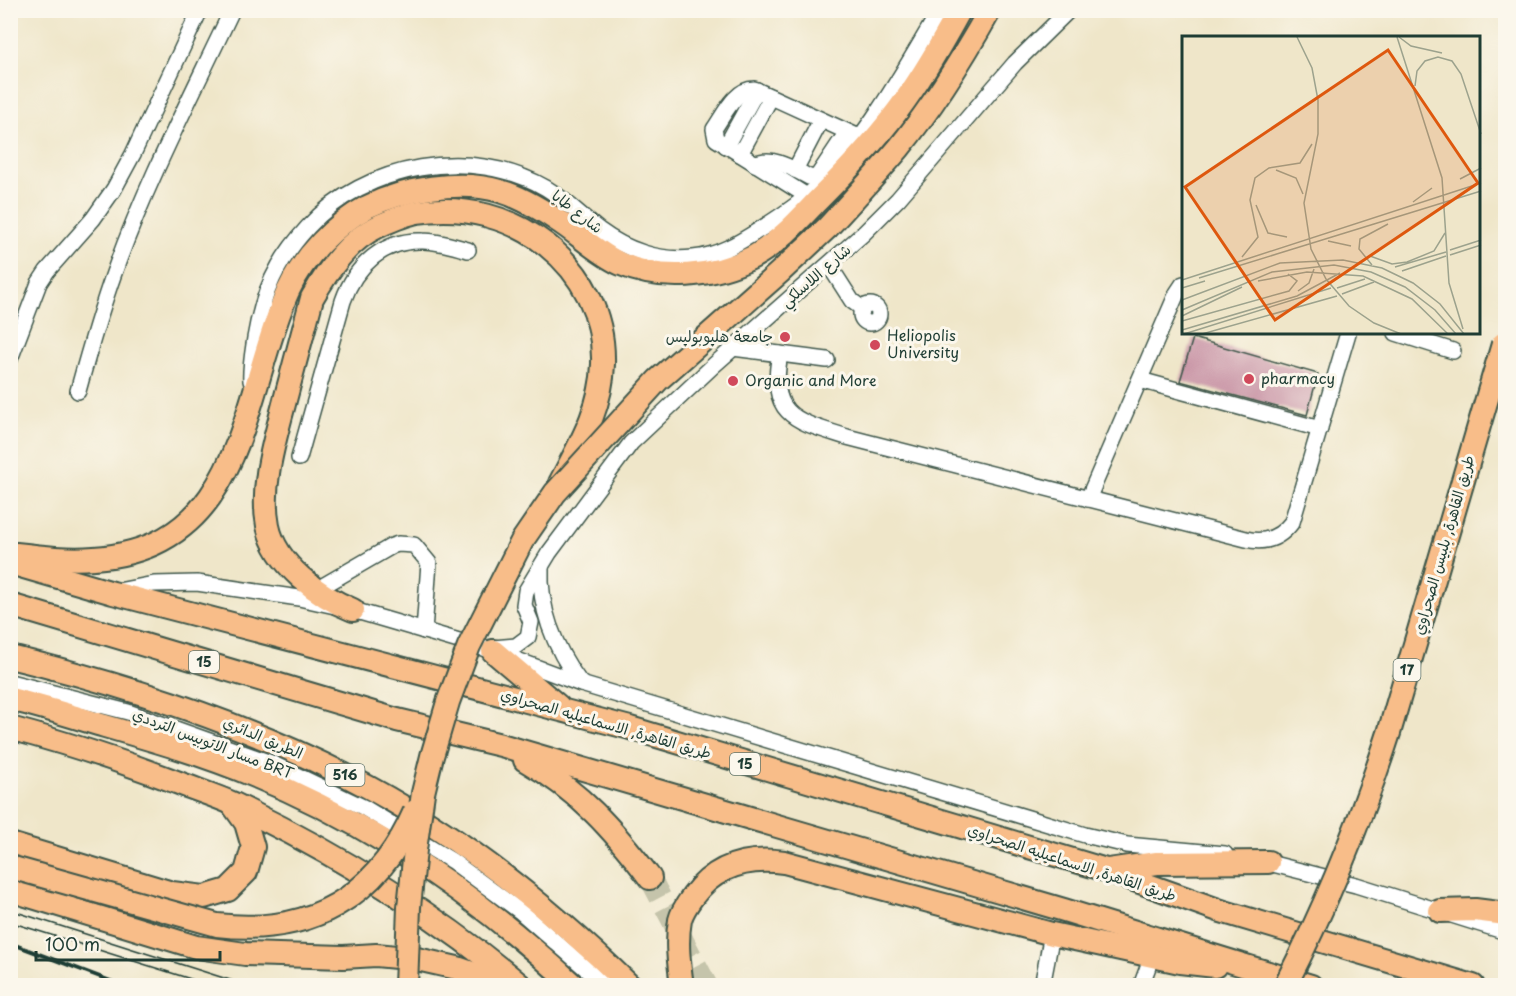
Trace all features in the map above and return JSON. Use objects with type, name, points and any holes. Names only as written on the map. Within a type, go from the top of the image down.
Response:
[{"type":"highway","points":[[10,554],[59,559],[96,558],[132,551],[158,542],[182,527],[202,509],[234,453],[289,289],[310,255],[339,225],[366,208],[389,197],[413,191],[472,186],[498,190],[530,202],[561,222],[599,252],[621,264],[648,273],[674,275],[701,274],[727,267],[752,257],[774,243],[827,191],[898,97],[930,63],[960,10]]},
{"type":"highway","points":[[10,867],[217,925],[245,928],[275,927],[304,920],[355,895],[376,873],[411,822],[423,793],[448,702],[469,646],[522,541],[555,493],[658,380],[828,227],[893,154],[928,110],[957,68],[990,10]]},
{"type":"highway","points":[[353,610],[316,591],[286,560],[268,528],[268,476],[312,298],[324,276],[349,246],[377,227],[417,212],[452,210],[486,215],[518,225],[547,244],[576,272],[591,301],[602,338],[603,365],[598,399],[589,425],[555,493]]},
{"type":"highway","name":"طريق القاهرة, بلبيس الصحراوي","points":[[1280,979],[1328,898],[1371,789],[1505,340]]},
{"type":"highway","name":"طريق القاهرة, الاسماعيليه الصحراوي","points":[[10,563],[630,728],[1106,870],[1221,911],[1473,986]]},
{"type":"highway","name":"15","points":[[10,605],[398,720],[501,745],[1280,979],[1311,986]]},
{"type":"highway","points":[[489,650],[564,711]]},
{"type":"highway","name":"الطريق الدائري","points":[[10,657],[92,677],[223,720],[349,777],[412,813],[481,858],[562,922],[630,986]]},
{"type":"highway","name":"516","points":[[10,699],[155,740],[252,774],[304,798],[375,836],[452,885],[498,919],[574,986]]},
{"type":"highway","points":[[10,728],[146,771],[232,804],[334,857],[389,891],[451,931],[521,986]]},
{"type":"highway","points":[[501,745],[544,771],[584,802],[620,838],[650,878]]},
{"type":"highway","points":[[406,986],[409,907],[423,793]]},
{"type":"highway","points":[[10,844],[172,893],[204,897],[228,890],[246,872],[253,847],[246,823],[232,804]]},
{"type":"highway","points":[[682,986],[678,962],[678,939],[680,919],[685,908],[703,883],[734,864],[750,861],[784,862],[1052,934],[1180,962],[1280,979]]},
{"type":"highway","points":[[1106,870],[1136,864],[1166,862],[1268,862]]},
{"type":"highway","points":[[10,890],[196,947],[253,955],[343,957],[376,955],[417,959],[457,968],[508,986]]},
{"type":"highway","points":[[1440,911],[1475,910],[1506,914]]},
{"type":"street","points":[[10,359],[39,283],[93,219],[119,180],[200,10]]},
{"type":"street","points":[[78,391],[102,308],[127,240],[232,10]]},
{"type":"street","name":"شارع طابا","points":[[252,403],[250,374],[261,306],[279,266],[296,240],[319,215],[350,192],[388,176],[420,168],[452,165],[484,167],[516,174],[554,194],[572,206],[597,229],[620,244],[644,254],[669,259],[694,258],[718,252],[749,237],[794,207],[829,174],[853,135],[898,97],[940,10]]},
{"type":"street","name":"شارع اللاسلكي","points":[[489,650],[516,646],[528,637],[531,622],[524,605],[526,591],[631,443],[733,348],[829,265],[898,199],[1015,63],[1069,10]]},
{"type":"street","points":[[733,150],[757,90],[853,135],[817,176],[812,178],[771,160],[755,164]]},
{"type":"street","points":[[733,150],[771,97]]},
{"type":"street","points":[[795,170],[821,120]]},
{"type":"street","points":[[733,150],[807,196]]},
{"type":"street","points":[[299,458],[343,301],[354,276],[362,266],[384,250],[409,242],[436,242],[468,250]]},
{"type":"street","points":[[829,265],[852,301],[863,309]]},
{"type":"street","points":[[1088,499],[1182,286]]},
{"type":"street","points":[[780,354],[776,382],[778,394],[790,414],[800,421],[847,437],[1254,541],[1272,539],[1287,529],[1292,522],[1348,334]]},
{"type":"street","points":[[1399,334],[1453,351]]},
{"type":"street","points":[[733,348],[827,360]]},
{"type":"street","points":[[1140,380],[1320,429]]},
{"type":"street","points":[[278,429],[304,437]]},
{"type":"street","points":[[316,591],[392,546],[414,545],[429,563],[424,631]]},
{"type":"street","points":[[541,567],[541,596],[548,623],[562,655],[582,684]]},
{"type":"street","points":[[113,592],[154,584],[197,583],[299,598],[353,610],[489,650],[582,684],[1085,836],[1126,845],[1203,851],[1268,862],[1324,876],[1506,932]]},
{"type":"street","name":"مسار الاتوبيس الترددي BRT","points":[[10,682],[128,712],[271,763],[363,807],[452,861],[521,912],[606,986]]},
{"type":"street","points":[[1042,986],[1052,934]]},
{"type":"street","points":[[1141,986],[1152,956]]},
{"type":"building","name":"pharmacy","points":[[1193,338],[1318,374],[1307,415],[1180,381]]},
{"type":"tunnel","points":[[650,878],[707,986]]},
{"type":"tram line","points":[[10,910],[249,986]]},
{"type":"tram line","points":[[10,922],[213,986]]},
{"type":"railway","points":[[10,943],[124,986]]},
{"type":"place","name":"جامعة هليوبوليس","points":[[785,337]]},
{"type":"place","name":"Heliopolis University","points":[[875,345]]},
{"type":"place","name":"pharmacy","points":[[1249,379]]},
{"type":"place","name":"Organic and More","points":[[733,381]]}]
